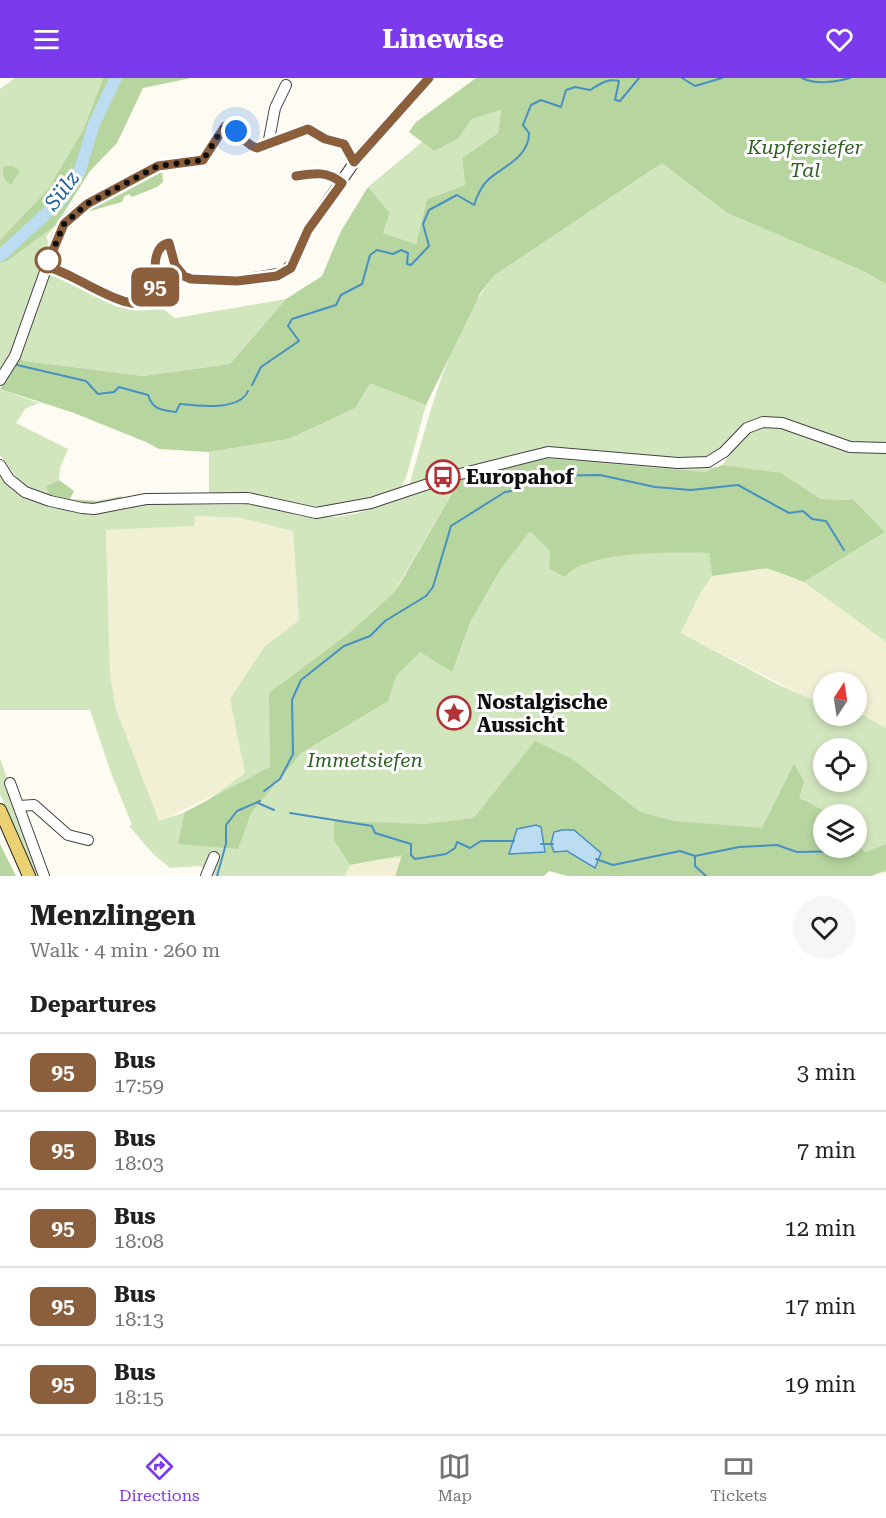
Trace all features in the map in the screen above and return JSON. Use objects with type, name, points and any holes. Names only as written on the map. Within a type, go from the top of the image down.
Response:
[{"type":"main road","points":[[0,812],[29,876]]},
{"type":"street","points":[[46,267],[73,276],[109,297],[145,303],[156,298],[156,259],[165,243],[169,243],[179,271],[191,279],[237,281],[277,276],[291,268],[308,230],[342,183],[354,162],[429,78]]},
{"type":"street","points":[[268,145],[275,108],[286,85]]},
{"type":"street","points":[[0,380],[11,367],[46,267],[62,229],[80,209],[158,166],[203,160],[225,126],[236,131],[251,146],[268,145],[308,129],[325,139],[344,144],[354,162]]},
{"type":"street","points":[[296,176],[331,174],[342,183]]},
{"type":"street","points":[[0,465],[9,479],[25,492],[50,501],[82,508],[94,509],[146,499],[248,498],[316,513],[371,503],[444,478],[548,452],[678,463],[708,462],[724,452],[747,428],[763,422],[782,423],[850,447],[886,448]]},
{"type":"street","points":[[10,783],[44,876]]},
{"type":"street","points":[[20,806],[34,805],[68,835],[88,840]]},
{"type":"street","points":[[206,876],[214,857]]},
{"type":"shaded area","points":[[195,516],[241,518],[294,531],[299,620],[264,647],[247,779],[159,822],[116,709],[110,675],[106,530],[193,526]]},
{"type":"shaded area","points":[[768,568],[804,582],[886,642],[886,728],[867,718],[867,672],[813,672],[813,700],[681,633],[701,592],[712,576]]},
{"type":"shaded area","points":[[402,855],[395,876],[345,876],[350,865]]},
{"type":"green space","points":[[15,78],[103,78],[83,130],[48,189],[0,240],[0,89]]},
{"type":"green space","points":[[103,78],[191,78],[143,88],[117,143],[90,171],[56,225],[7,261],[0,263],[0,240],[48,189],[83,130]]},
{"type":"green space","name":"Kupfersiefer Tal","points":[[476,78],[886,78],[886,284],[861,270],[727,213],[662,163],[495,275],[481,292],[426,405],[370,383],[355,408],[288,439],[209,452],[159,449],[74,413],[0,389],[18,358],[25,361],[143,376],[230,364],[286,299],[322,276],[341,231],[368,187],[390,213],[383,233],[416,244],[427,199],[465,185],[462,158],[498,133],[501,110],[472,119],[458,139],[434,151],[409,132],[416,122]]},
{"type":"green space","points":[[501,110],[498,133],[462,158],[465,185],[427,199],[416,244],[383,233],[390,213],[368,187],[422,142],[434,151],[458,139],[472,119]]},
{"type":"green space","points":[[662,163],[727,213],[861,270],[886,284],[886,445],[860,445],[766,419],[702,461],[562,449],[409,486],[433,404],[453,348],[479,297],[495,275]]},
{"type":"green space","points":[[4,166],[13,166],[20,171],[11,185],[4,177]]},
{"type":"green space","points":[[162,168],[163,182],[157,187],[132,197],[129,194],[122,202],[83,213]]},
{"type":"green space","points":[[48,220],[56,225],[46,237],[51,246],[11,361],[0,376],[0,262]]},
{"type":"green space","points":[[51,272],[112,300],[154,302],[175,318],[286,299],[230,364],[143,376],[25,361],[18,358],[43,280]]},
{"type":"green space","points":[[370,382],[426,405],[406,478],[400,489],[340,507],[305,508],[261,495],[209,495],[209,452],[288,439]]},
{"type":"green space","points":[[0,389],[39,403],[25,409],[16,423],[68,449],[60,468],[59,480],[46,486],[50,498],[22,484],[0,455]]},
{"type":"green space","points":[[765,426],[781,427],[886,451],[886,642],[804,582],[885,532],[854,500],[821,499],[781,473],[788,575],[709,553],[712,576],[701,592],[681,633],[777,684],[813,700],[813,726],[867,726],[867,718],[886,728],[886,844],[867,851],[867,804],[813,804],[813,858],[867,858],[867,853],[886,846],[886,872],[854,876],[576,876],[573,873],[403,857],[351,863],[345,876],[207,876],[208,873],[200,866],[170,868],[153,854],[129,826],[132,825],[111,773],[90,710],[0,710],[0,469],[13,489],[48,507],[91,515],[149,504],[240,505],[260,501],[299,516],[337,517],[359,513],[461,478],[397,587],[546,456],[694,467],[732,467],[722,465],[740,442]],"holes":[[[195,516],[241,518],[293,531],[299,620],[264,647],[230,699],[245,773],[197,808],[159,821],[116,709],[110,675],[106,530],[194,526]],[[550,551],[565,576],[549,569]]]},
{"type":"green space","points":[[543,458],[705,472],[722,465],[781,473],[821,499],[854,500],[885,532],[804,582],[768,568],[712,576],[709,553],[654,553],[610,557],[575,568],[565,577],[549,569],[550,551],[530,531],[500,570],[470,622],[452,672],[420,652],[396,676],[388,701],[301,753],[251,813],[238,849],[178,844],[185,812],[270,767],[269,693],[348,634],[395,592],[461,478]]},
{"type":"green space","points":[[59,480],[74,491],[70,499],[97,501],[123,496],[115,501],[97,505],[50,498],[46,486]]},
{"type":"green space","points":[[535,741],[572,759],[640,812],[674,821],[762,828],[794,764],[804,781],[799,798],[813,805],[813,858],[867,858],[867,851],[886,844],[886,870],[872,876],[568,876],[549,871],[544,876],[395,876],[402,855],[350,865],[334,840],[334,821],[425,824],[474,818]],"holes":[[[517,829],[538,852],[509,853]],[[554,832],[595,868],[567,851]]]},
{"type":"green space","points":[[0,758],[42,876],[34,876],[0,794]]},
{"type":"green space","points":[[0,844],[16,876],[0,876]]},
{"type":"water","points":[[536,825],[541,827],[545,852],[509,854],[517,829]]},
{"type":"water","points":[[574,830],[601,853],[595,868],[567,851],[554,852],[551,844],[554,832]]},
{"type":"waterway","name":"Sülz","points":[[0,256],[62,199],[79,173],[94,124],[116,78]]},
{"type":"waterway","points":[[252,385],[261,367],[299,341],[288,326],[292,319],[336,305],[341,295],[362,284],[370,255],[377,250],[393,254],[401,250],[408,253],[407,264],[411,265],[429,246],[423,224],[429,210],[457,195],[474,205],[486,181],[515,160],[525,148],[529,133],[523,125],[531,105],[541,100],[561,107],[566,90],[575,87],[590,90],[611,80],[619,81],[615,100],[620,101],[639,78]]},
{"type":"waterway","points":[[682,78],[695,86],[722,78]]},
{"type":"waterway","points":[[802,78],[820,82],[850,78]]},
{"type":"waterway","points":[[17,365],[86,381],[98,394],[114,392],[119,387],[148,395],[152,404],[166,411],[176,412],[180,404],[218,406],[237,402],[248,391]]},
{"type":"waterway","name":"Immetsiefen","points":[[264,791],[280,779],[293,754],[292,700],[301,680],[344,646],[370,636],[385,621],[426,596],[433,587],[451,526],[505,492],[518,490],[537,476],[600,475],[655,487],[691,490],[738,485],[789,513],[803,511],[812,519],[826,521],[844,550]]},
{"type":"waterway","name":"Immetsiefen","points":[[217,876],[226,844],[226,825],[237,811],[260,801]]},
{"type":"waterway","points":[[258,803],[274,810]]},
{"type":"waterway","points":[[290,813],[372,826],[375,833],[411,844],[411,855],[415,859],[446,854],[455,848],[457,842],[470,848],[481,841],[514,841]]},
{"type":"waterway","points":[[541,844],[553,844]]},
{"type":"waterway","points":[[596,859],[613,865],[680,851],[695,856],[739,847],[777,845],[797,852],[813,852]]},
{"type":"waterway","points":[[695,857],[695,866],[706,876]]},
{"type":"bus line","name":"95","points":[[296,176],[331,174],[342,183],[308,230],[291,268],[277,276],[237,281],[191,279],[179,271],[169,243],[165,243],[156,259],[154,277],[156,298],[145,303],[109,297],[73,276],[55,268],[46,267],[57,238],[67,220],[74,213],[158,166],[203,160],[212,150],[225,126],[236,131],[247,143],[257,148],[283,140],[305,128],[325,139],[342,142],[354,162],[429,78]]},
{"type":"place","name":"Europahof","points":[[443,477]]},
{"type":"place","name":"Nostalgische Aussicht","points":[[454,713]]},
{"type":"route","points":[[48,260],[46,267],[67,220],[87,204],[158,166],[203,160],[212,150],[225,126],[236,131]]}]
